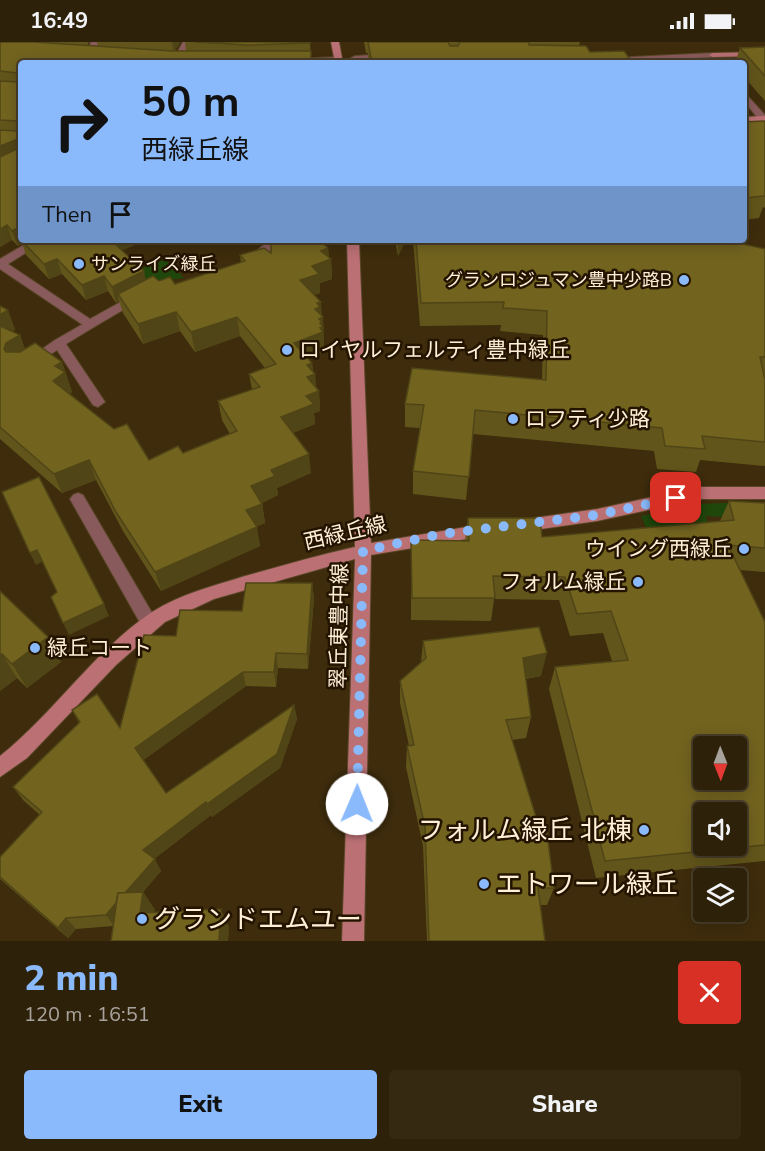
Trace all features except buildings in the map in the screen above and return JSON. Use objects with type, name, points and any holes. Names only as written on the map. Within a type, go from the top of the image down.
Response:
[{"type":"street","points":[[90,54],[95,42]]},
{"type":"street","points":[[166,59],[177,60],[187,42]]},
{"type":"street","points":[[335,42],[338,60]]},
{"type":"street","points":[[610,60],[709,52],[765,54]]},
{"type":"street","points":[[709,52],[716,60]]},
{"type":"street","points":[[78,53],[100,55]]},
{"type":"street","points":[[355,58],[396,55]]},
{"type":"street","points":[[747,99],[764,119]]},
{"type":"street","points":[[747,120],[764,119]]},
{"type":"street","points":[[35,243],[0,264],[90,324]]},
{"type":"street","points":[[241,266],[273,243]]},
{"type":"street","name":"翠丘東豊中線","points":[[353,243],[363,551],[353,941]]},
{"type":"street","points":[[21,368],[90,324],[150,291]]},
{"type":"street","points":[[59,344],[98,402]]},
{"type":"street","name":"西緑丘線","points":[[0,768],[25,749],[115,654],[149,623],[194,599],[295,568],[441,534],[597,515],[699,493],[765,493]]},
{"type":"street","points":[[78,499],[149,623]]},
{"type":"green space","points":[[165,259],[184,278],[153,282],[138,280],[135,271]]},
{"type":"green space","points":[[758,502],[762,519],[706,516],[710,538],[653,543],[641,516],[695,504]]},
{"type":"place","name":"サンライズ緑丘","points":[[79,264]]},
{"type":"place","name":"グランロジュマン豊中少路B","points":[[684,280]]},
{"type":"place","name":"ロイヤルフェルティ豊中緑丘","points":[[287,350]]},
{"type":"place","name":"ロフティ少路","points":[[513,419]]},
{"type":"place","name":"ウイング西緑丘","points":[[744,549]]},
{"type":"place","name":"フォルム緑丘","points":[[638,582]]},
{"type":"place","name":"緑丘コート","points":[[35,648]]},
{"type":"place","name":"フォルム緑丘 北棟","points":[[644,830]]},
{"type":"place","name":"エトワール緑丘","points":[[484,884]]},
{"type":"place","name":"グランドエムユー","points":[[142,919]]},
{"type":"route","points":[[357,804],[363,551],[441,534],[597,515],[676,498]]}]
